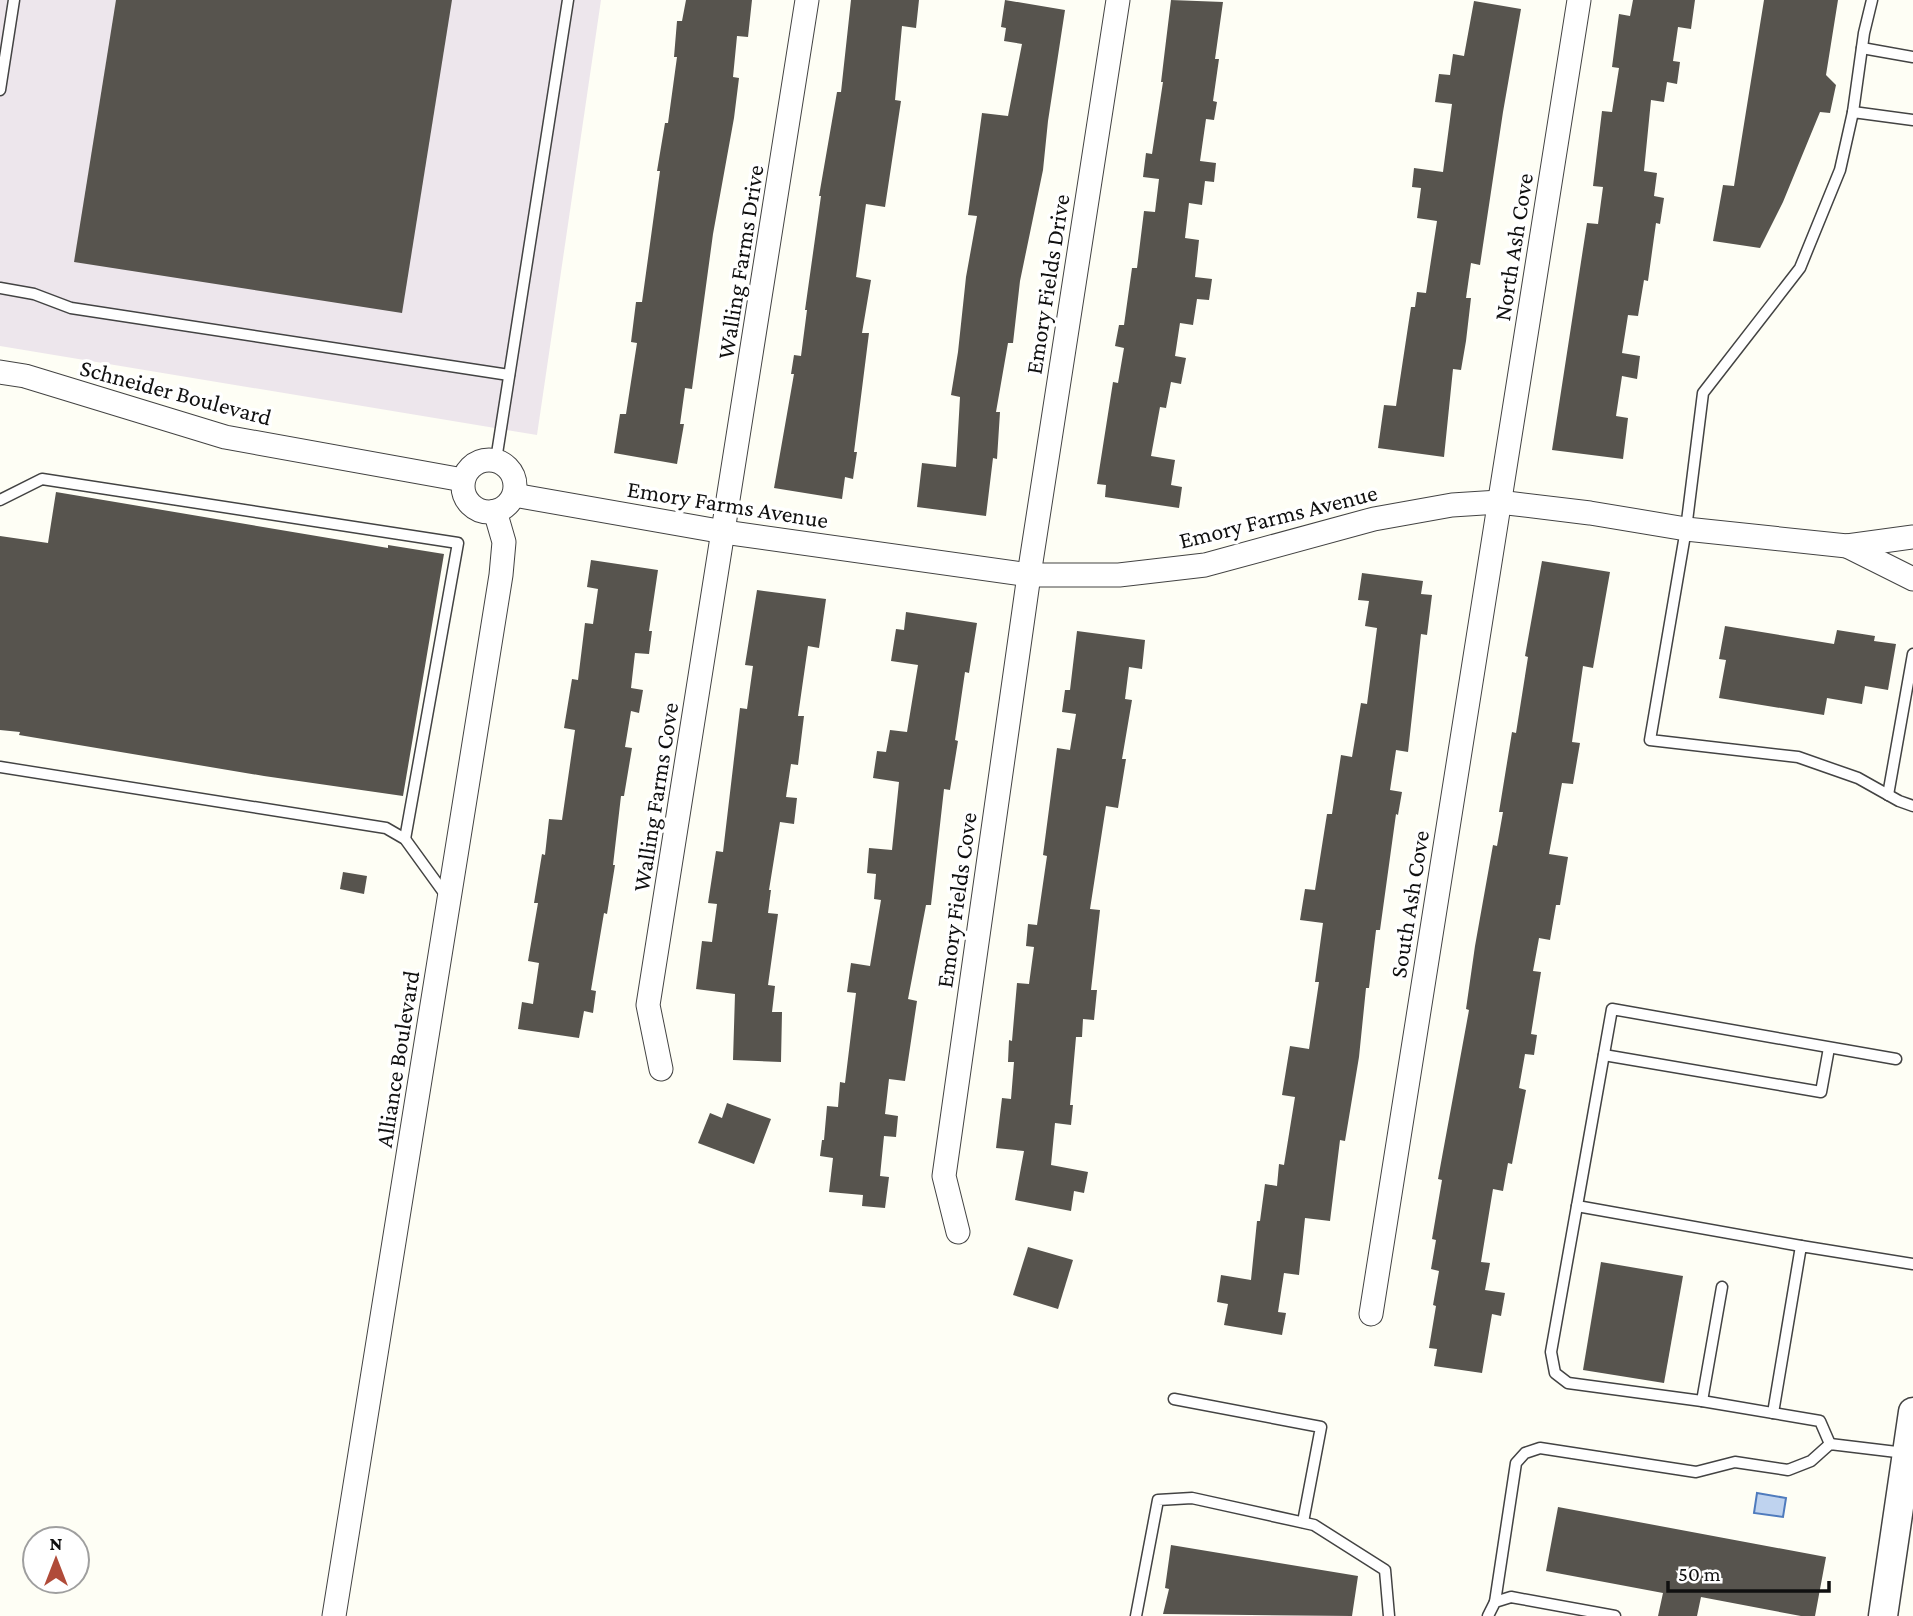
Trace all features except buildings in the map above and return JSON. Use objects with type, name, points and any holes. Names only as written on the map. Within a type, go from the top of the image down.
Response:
[{"type":"street","name":"Walling Farms Drive","points":[[724,532],[807,0]]},
{"type":"street","name":"Emory Fields Drive","points":[[1029,575],[1118,0]]},
{"type":"street","name":"North Ash Cove","points":[[1500,502],[1579,0]]},
{"type":"street","name":"Schneider Boulevard","points":[[0,372],[25,376],[225,437],[463,480]]},
{"type":"street","points":[[496,460],[510,470],[514,477],[514,495],[503,508],[486,512],[470,504],[465,497],[463,480],[466,472],[479,461],[496,460]]},
{"type":"street","name":"Emory Farms Avenue","points":[[514,495],[724,532],[1029,575],[1119,575],[1205,565],[1374,519],[1452,505],[1500,502],[1686,528],[1847,546],[1913,537]]},
{"type":"street","name":"South Ash Cove","points":[[1371,1314],[1500,502]]},
{"type":"street","name":"Alliance Boulevard","points":[[334,1616],[501,575],[505,542],[495,511]]},
{"type":"street","name":"Walling Farms Cove","points":[[661,1069],[648,1005],[724,532]]},
{"type":"street","name":"Emory Farms Avenue","points":[[1847,546],[1913,579]]},
{"type":"street","name":"Emory Fields Cove","points":[[958,1232],[944,1175],[1029,575]]},
{"type":"street","points":[[1883,1616],[1907,1486],[1906,1453],[1913,1417]]},
{"type":"lane","points":[[0,90],[14,0]]},
{"type":"lane","points":[[496,460],[568,0]]},
{"type":"lane","points":[[1872,0],[1840,170],[1800,268],[1703,393],[1686,528],[1650,740],[1798,757],[1858,778],[1913,806]]},
{"type":"lane","points":[[1862,48],[1913,57]]},
{"type":"lane","points":[[1853,112],[1913,120]]},
{"type":"lane","points":[[0,288],[34,294],[71,308],[509,375]]},
{"type":"lane","points":[[0,499],[42,479],[458,543],[405,839]]},
{"type":"lane","points":[[1888,795],[1913,654]]},
{"type":"lane","points":[[0,767],[386,828],[405,839],[449,899]]},
{"type":"lane","points":[[1830,1444],[1820,1421],[1702,1401],[1568,1383],[1555,1373],[1551,1352],[1612,1009],[1896,1059]]},
{"type":"lane","points":[[1604,1055],[1821,1092],[1829,1048]]},
{"type":"lane","points":[[1577,1206],[1913,1264]]},
{"type":"lane","points":[[1773,1413],[1801,1246]]},
{"type":"lane","points":[[1702,1401],[1722,1287]]},
{"type":"lane","points":[[1174,1399],[1321,1427],[1303,1522]]},
{"type":"lane","points":[[1488,1616],[1495,1602],[1516,1464],[1525,1453],[1540,1448],[1696,1472],[1735,1462],[1788,1470],[1811,1461],[1830,1444],[1906,1453]]},
{"type":"lane","points":[[1136,1616],[1157,1500],[1192,1499],[1314,1525],[1385,1570],[1389,1616]]},
{"type":"lane","points":[[1495,1602],[1511,1597],[1615,1616]]},
{"type":"shaded area","points":[[0,0],[601,0],[537,435],[0,346]]},
{"type":"water","points":[[1757,1493],[1786,1498],[1783,1517],[1754,1513]]}]
